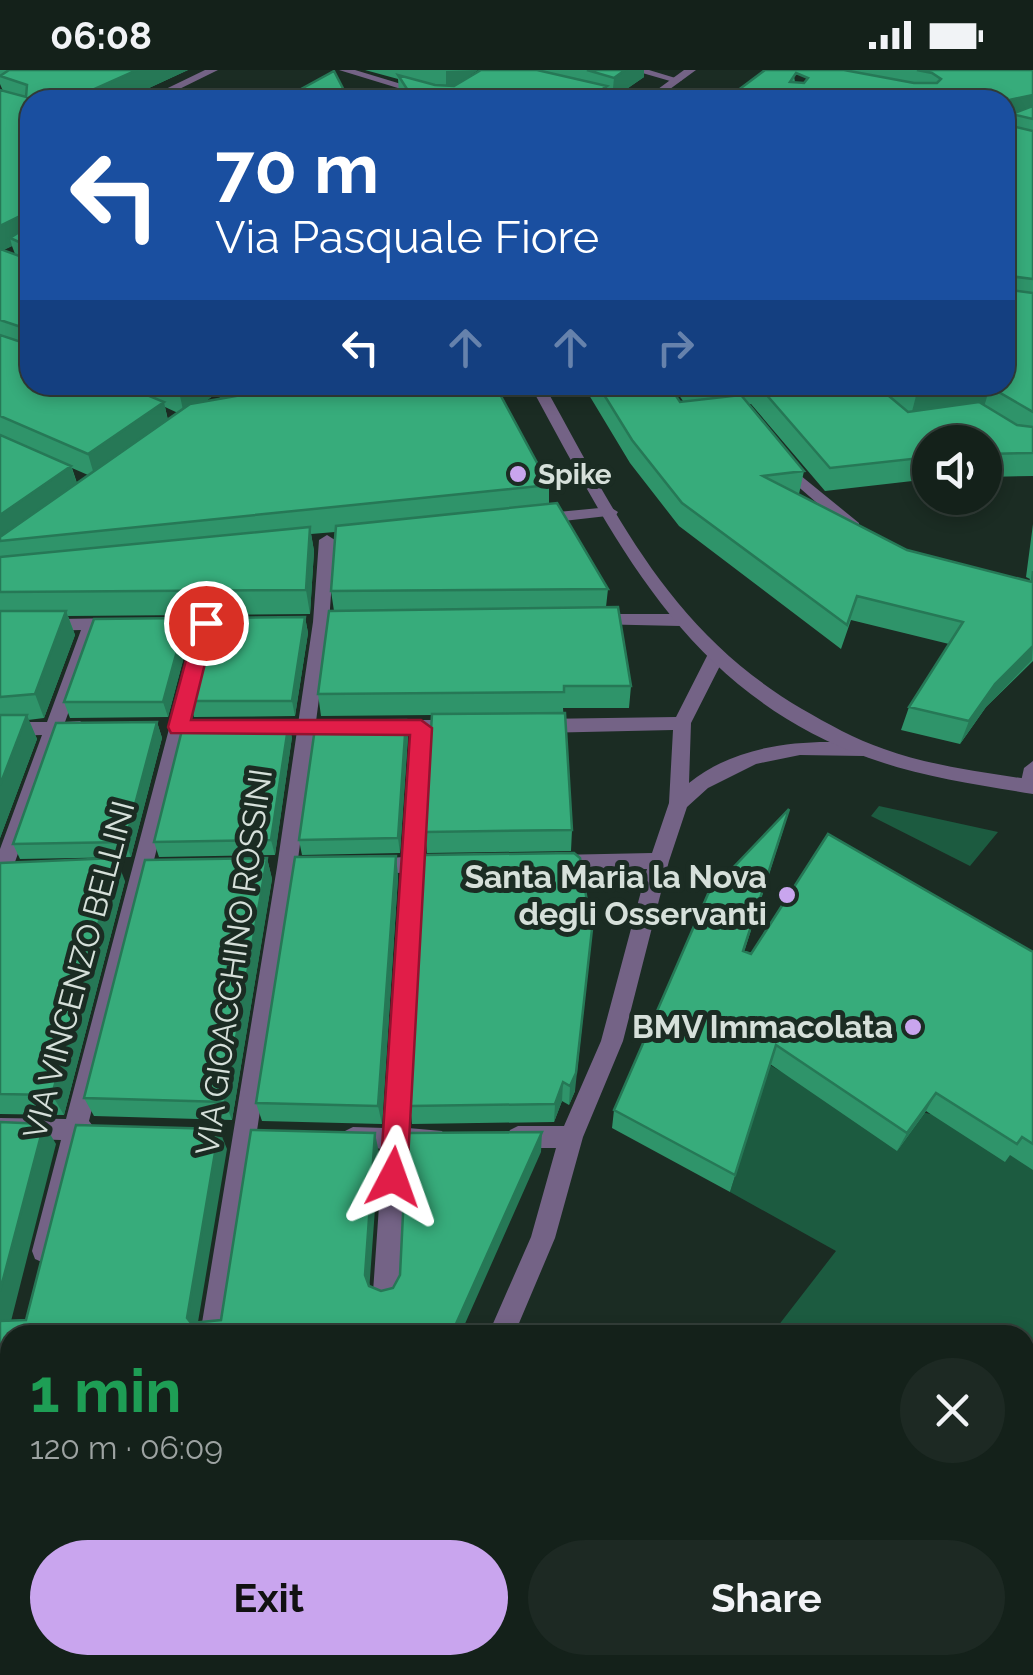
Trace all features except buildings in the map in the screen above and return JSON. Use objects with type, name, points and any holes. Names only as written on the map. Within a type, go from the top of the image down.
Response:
[{"type":"street","points":[[170,90],[213,70]]},
{"type":"street","points":[[636,70],[677,80]]},
{"type":"street","points":[[662,90],[690,70]]},
{"type":"street","points":[[336,82],[348,71],[414,90]]},
{"type":"street","points":[[543,395],[610,512],[680,620],[776,699],[864,750]]},
{"type":"street","points":[[771,449],[814,498],[863,533]]},
{"type":"street","points":[[516,521],[610,512]]},
{"type":"street","name":"VIA GIOACCHINO ROSSINI","points":[[215,1325],[286,867],[321,622],[327,540]]},
{"type":"street","points":[[580,620],[680,620]]},
{"type":"street","name":"VIA VINCENZO BELLINI","points":[[36,1279],[206,623]]},
{"type":"street","points":[[0,626],[129,624]]},
{"type":"street","points":[[6,872],[91,625]]},
{"type":"street","points":[[505,1325],[543,1238],[571,1137],[612,1041],[659,861],[680,803],[682,723],[717,654]]},
{"type":"street","points":[[519,726],[682,723]]},
{"type":"street","points":[[362,727],[480,726]]},
{"type":"street","points":[[0,729],[107,728]]},
{"type":"street","points":[[386,1292],[421,728]]},
{"type":"street","points":[[680,803],[701,783],[752,758],[800,748],[864,750],[987,778],[1032,780]]},
{"type":"street","points":[[527,863],[659,861]]},
{"type":"street","points":[[341,866],[470,864]]},
{"type":"street","points":[[0,1128],[111,1131]]},
{"type":"street","points":[[320,1137],[454,1138]]},
{"type":"street","points":[[493,1138],[571,1137]]},
{"type":"green space","points":[[879,806],[998,832],[970,866],[871,816]]},
{"type":"green space","points":[[770,1065],[832,1092],[936,1115],[1003,1137],[1033,1154],[1033,1325],[779,1325],[836,1251],[730,1192]]},
{"type":"place","name":"Spike","points":[[518,474]]},
{"type":"place","name":"Santa Maria la Nova degli Osservanti","points":[[787,895]]},
{"type":"place","name":"BMV Immacolata","points":[[913,1027]]},
{"type":"route","points":[[206,623],[178,727],[421,728],[393,1177]]}]
